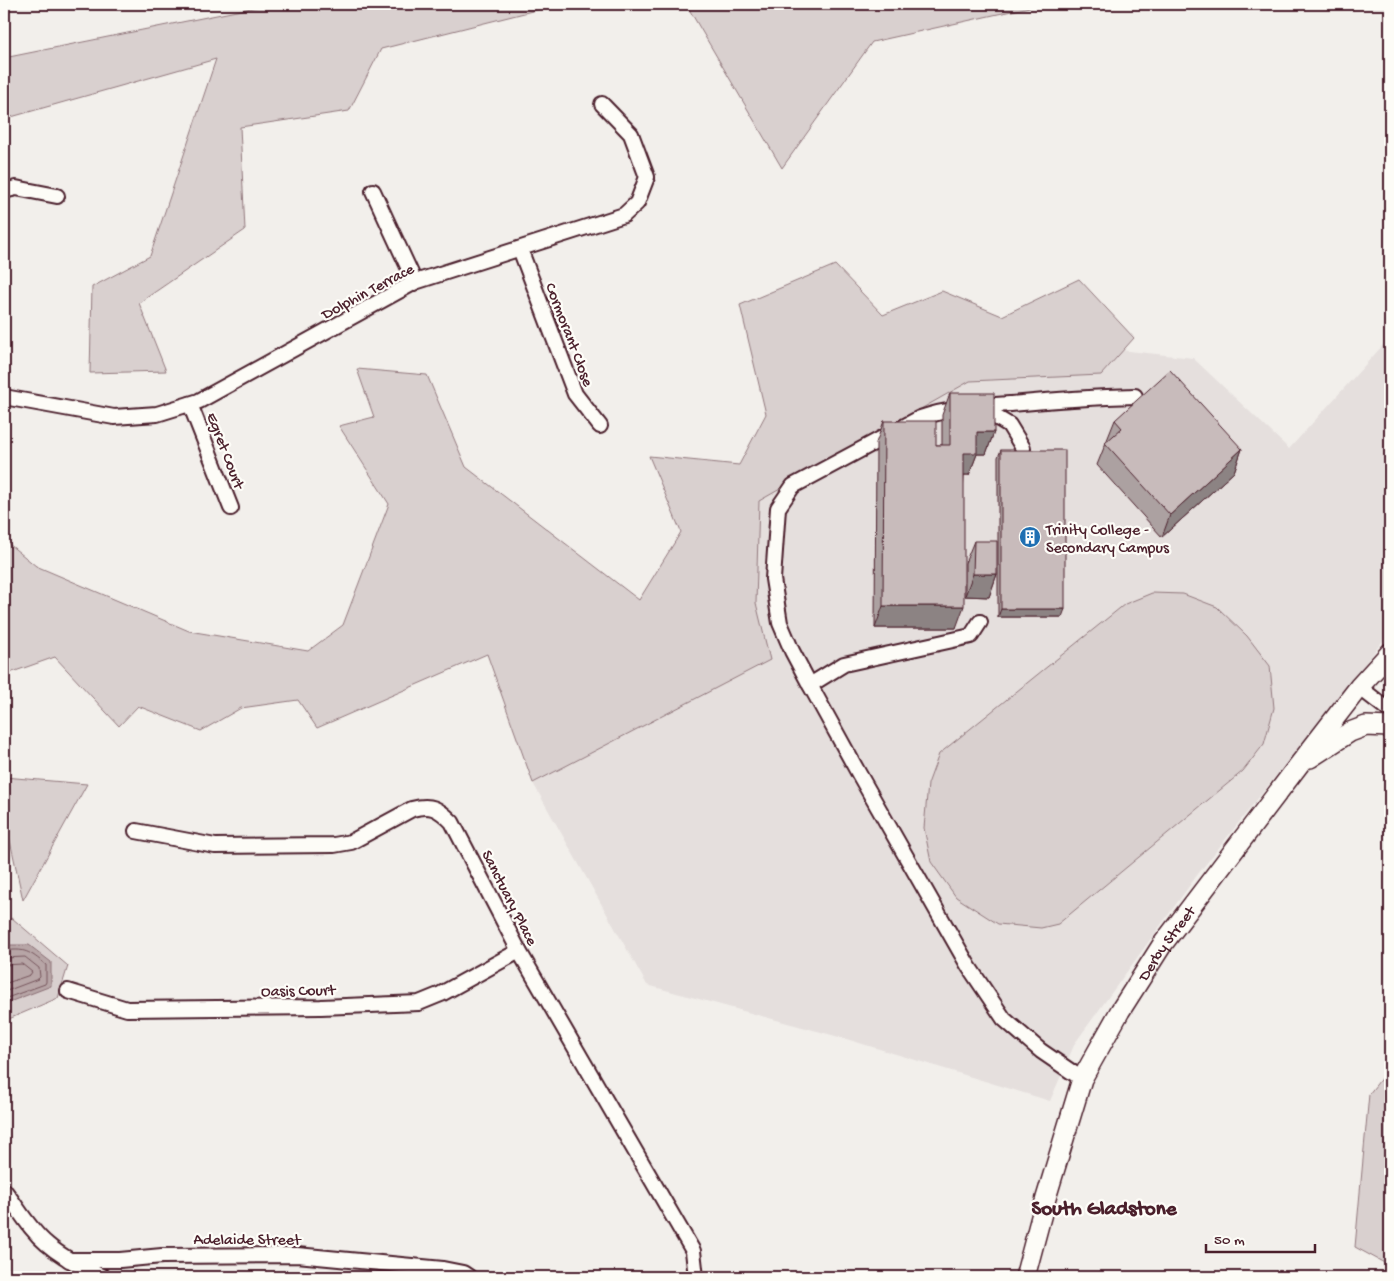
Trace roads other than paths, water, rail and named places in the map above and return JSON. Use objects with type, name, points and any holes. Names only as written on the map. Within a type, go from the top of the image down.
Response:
[{"type":"main road","name":"Derby Street","points":[[1025,1277],[1046,1198],[1082,1079],[1120,1011],[1162,945],[1359,687],[1390,653]]},
{"type":"main road","points":[[1298,766],[1350,732],[1366,726],[1390,728]]},
{"type":"street","name":"Dolphin Terrace","points":[[4,396],[114,417],[157,414],[199,401],[414,282],[624,215],[638,203],[647,177],[632,134],[602,104]]},
{"type":"street","points":[[4,191],[16,188],[57,196]]},
{"type":"street","points":[[373,191],[414,282]]},
{"type":"street","name":"Cormorant Close","points":[[520,249],[575,394],[600,426]]},
{"type":"street","points":[[1082,1079],[1041,1051],[1004,1019],[968,967],[810,685],[780,623],[773,579],[778,508],[793,486],[920,418],[938,412],[979,406],[1076,398],[1135,396]]},
{"type":"street","name":"Egret Court","points":[[190,404],[231,508]]},
{"type":"street","points":[[979,406],[1009,425],[1023,448]]},
{"type":"street","points":[[810,685],[844,664],[971,636],[980,622]]},
{"type":"street","points":[[1359,687],[1390,711]]},
{"type":"street","name":"Sanctuary Place","points":[[136,831],[214,846],[334,845],[351,842],[412,809],[419,807],[436,808],[452,822],[519,951],[693,1251],[696,1277]]},
{"type":"street","name":"Oasis Court","points":[[68,991],[127,1009],[321,1007],[419,1003],[440,994],[519,951]]},
{"type":"street","points":[[4,1190],[22,1216],[46,1243],[69,1260],[103,1277]]},
{"type":"street","name":"Adelaide Street","points":[[69,1260],[120,1260],[171,1256],[297,1255],[407,1264],[443,1269],[466,1275]]},
{"type":"water","points":[[9,945],[29,945],[51,962],[51,986],[4,1004],[4,947]]},
{"type":"place","name":"Trinity College - Secondary Campus","points":[[1030,537]]},
{"type":"district","name":"South Gladstone","points":[[1104,1207]]}]
